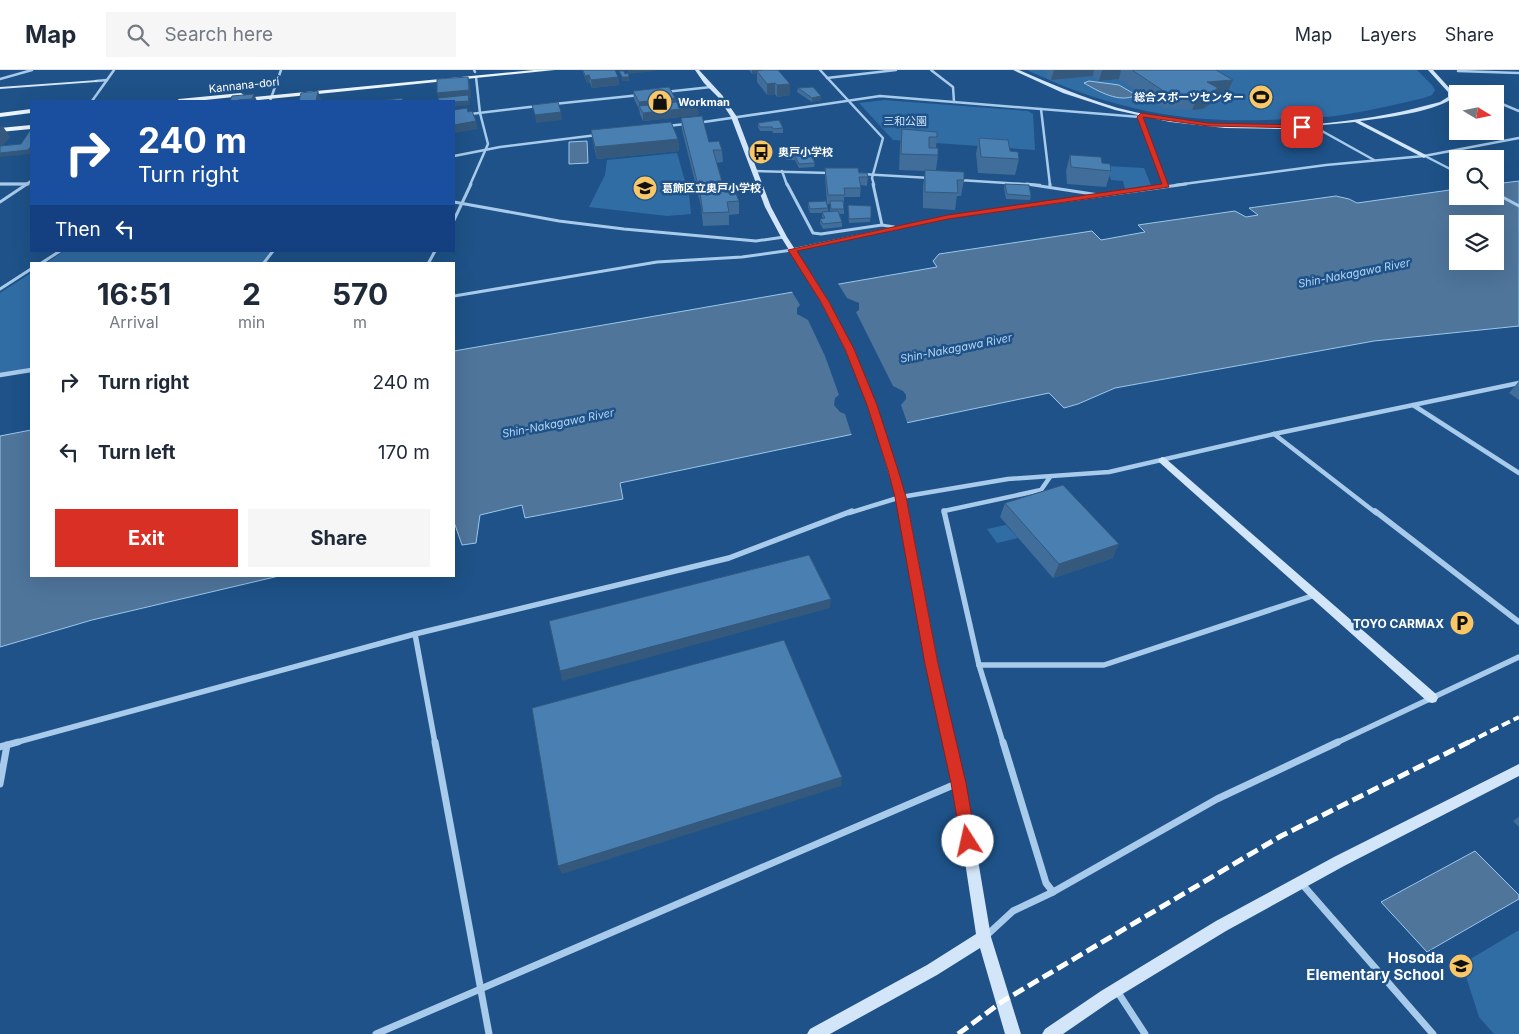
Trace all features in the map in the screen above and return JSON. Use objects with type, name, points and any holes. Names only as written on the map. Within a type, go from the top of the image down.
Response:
[{"type":"main road","name":"Kannana-dori","points":[[243,100],[491,70]]},
{"type":"main road","name":"Kannana-dori","points":[[475,73],[552,70]]},
{"type":"main road","name":"Kannana-dori","points":[[202,100],[272,97]]},
{"type":"main road","points":[[0,114],[30,111]]},
{"type":"main road","points":[[0,119],[30,116]]},
{"type":"main road","points":[[0,124],[30,121]]},
{"type":"main road","points":[[0,130],[30,126]]},
{"type":"street","points":[[0,80],[32,70]]},
{"type":"street","points":[[93,100],[114,70]]},
{"type":"street","points":[[272,97],[281,70]]},
{"type":"street","points":[[697,70],[724,101],[734,117],[768,208],[825,302],[849,349],[872,405],[901,497],[932,664],[958,783],[984,937],[1013,1034]]},
{"type":"street","points":[[820,70],[883,138],[872,178],[882,225]]},
{"type":"street","points":[[827,78],[896,70]]},
{"type":"street","points":[[931,70],[953,87],[954,102]]},
{"type":"street","points":[[1015,70],[1080,97],[1140,116]]},
{"type":"street","points":[[660,127],[880,96],[1140,116],[1201,124],[1313,126],[1357,122],[1446,100],[1452,95],[1452,92],[1430,70]]},
{"type":"street","points":[[1516,70],[1519,73]]},
{"type":"street","points":[[1458,71],[1519,73]]},
{"type":"street","points":[[455,218],[488,144],[480,113],[475,73]]},
{"type":"street","points":[[0,88],[107,80]]},
{"type":"street","points":[[663,92],[711,87]]},
{"type":"street","points":[[455,116],[643,95]]},
{"type":"street","points":[[1504,104],[1519,111]]},
{"type":"street","points":[[1041,109],[1050,187]]},
{"type":"street","points":[[1140,116],[1166,185]]},
{"type":"street","points":[[1357,122],[1449,168]]},
{"type":"street","points":[[1313,126],[1374,160]]},
{"type":"street","points":[[455,156],[487,149],[603,134]]},
{"type":"street","points":[[455,296],[657,262],[742,258],[792,250],[948,217],[1166,185],[1374,160],[1424,156],[1519,138]]},
{"type":"street","points":[[754,171],[839,173]]},
{"type":"street","points":[[782,171],[787,186],[813,233],[821,234],[882,225],[897,228]]},
{"type":"street","points":[[855,174],[934,178]]},
{"type":"street","points":[[953,179],[1050,187],[1102,195]]},
{"type":"street","points":[[0,184],[30,183]]},
{"type":"street","points":[[0,202],[30,183]]},
{"type":"street","points":[[1504,198],[1519,206]]},
{"type":"street","points":[[455,202],[559,221],[624,229],[756,240],[784,237]]},
{"type":"street","points":[[43,262],[58,252]]},
{"type":"street","points":[[265,262],[272,252]]},
{"type":"street","points":[[0,289],[30,270]]},
{"type":"street","points":[[0,375],[30,370]]},
{"type":"street","points":[[0,747],[415,634],[729,558],[853,511],[901,497],[1008,479],[1109,472],[1274,434],[1519,382]]},
{"type":"street","points":[[1413,405],[1519,473]]},
{"type":"street","points":[[1274,434],[1519,622]]},
{"type":"street","points":[[1162,460],[1432,698]]},
{"type":"street","points":[[1050,477],[1041,490],[944,511],[979,665],[1046,883],[1053,892]]},
{"type":"street","points":[[979,665],[1104,665],[1316,595]]},
{"type":"street","points":[[415,634],[489,1034]]},
{"type":"street","points":[[815,1034],[932,970],[984,937],[1013,911],[1053,892],[1217,799],[1519,657]]},
{"type":"street","points":[[0,784],[7,745]]},
{"type":"street","points":[[1050,1034],[1116,988],[1299,881],[1519,770]]},
{"type":"street","points":[[376,1034],[958,783]]},
{"type":"street","points":[[1299,881],[1433,1034]]},
{"type":"street","points":[[1116,988],[1145,1034]]},
{"type":"green space","name":"総合スポーツセンター","points":[[1027,70],[1417,70],[1435,90],[1432,95],[1424,98],[1335,116],[1217,120],[1153,112],[1122,105],[1091,96]]},
{"type":"green space","name":"三和公園","points":[[884,100],[1028,111],[1033,114],[1035,150],[893,140],[859,103]]},
{"type":"green space","points":[[677,153],[689,195],[691,214],[667,216],[589,207],[605,175],[607,160]]},
{"type":"green space","points":[[1107,166],[1144,168],[1151,185],[1125,189],[1123,181],[1111,180]]},
{"type":"green space","points":[[63,252],[270,252],[263,262],[48,262]]},
{"type":"green space","points":[[30,274],[30,368],[0,373],[0,293]]},
{"type":"green space","points":[[1006,525],[1018,538],[997,543],[987,529]]},
{"type":"green space","points":[[1519,930],[1519,1034],[1494,1034],[1479,1017],[1462,964]]},
{"type":"water","points":[[1089,81],[1119,85],[1136,95],[1123,98],[1109,95],[1084,83]]},
{"type":"water","points":[[587,141],[588,163],[569,164],[569,142]]},
{"type":"water","name":"Shin-Nakagawa River","points":[[1519,181],[1519,326],[1374,341],[1115,388],[1064,408],[1049,393],[620,483],[623,499],[525,518],[522,505],[480,515],[476,543],[462,545],[455,525],[455,351],[937,267],[933,261],[939,254],[1092,231],[1101,240],[1145,232],[1138,225],[1235,211],[1246,217],[1258,215],[1249,208],[1336,196],[1357,203],[1449,190],[1449,205],[1504,205],[1504,183]]},
{"type":"water","points":[[30,430],[30,577],[275,577],[92,620],[0,647],[0,436]]},
{"type":"water","points":[[1475,851],[1519,895],[1519,899],[1427,952],[1381,902]]},
{"type":"pier","points":[[837,282],[847,298],[859,303],[859,310],[856,312],[893,386],[903,391],[906,395],[906,399],[901,405],[908,425],[852,436],[845,414],[840,412],[834,405],[835,398],[839,395],[825,356],[808,320],[797,314],[797,308],[800,305],[791,290]]},
{"type":"building","points":[[583,70],[615,70],[618,77],[591,80],[589,75],[585,76]]},
{"type":"building","points":[[778,70],[790,84],[767,84],[757,71]]},
{"type":"building","points":[[1132,70],[1216,70],[1233,80],[1207,82],[1218,88],[1209,94],[1168,94]]},
{"type":"building","points":[[619,71],[624,71],[625,74],[628,73],[629,77],[622,77]]},
{"type":"building","points":[[468,77],[469,90],[437,93],[437,79]]},
{"type":"building","points":[[669,87],[675,98],[639,102],[633,91]]},
{"type":"building","points":[[813,87],[821,96],[812,98],[798,88]]},
{"type":"building","points":[[318,91],[316,100],[299,100],[301,93]]},
{"type":"building","points":[[254,94],[252,99],[230,100],[232,96]]},
{"type":"building","points":[[468,95],[469,101],[455,102],[455,100],[439,100],[438,98]]},
{"type":"building","points":[[402,98],[403,100],[387,100]]},
{"type":"building","points":[[694,100],[698,107],[643,113],[639,106]]},
{"type":"building","points":[[558,102],[561,112],[535,115],[532,105]]},
{"type":"building","points":[[467,108],[468,112],[472,111],[476,121],[455,125],[455,110]]},
{"type":"building","points":[[702,116],[709,142],[719,141],[722,150],[713,150],[725,192],[735,191],[739,201],[727,202],[729,212],[703,213],[700,193],[681,118]]},
{"type":"building","points":[[779,120],[783,128],[760,127],[758,123]]},
{"type":"building","points":[[671,122],[678,139],[595,147],[591,130]]},
{"type":"building","points":[[902,129],[937,132],[937,137],[929,137],[929,148],[938,148],[938,155],[901,154]]},
{"type":"building","points":[[30,130],[30,147],[28,150],[0,153],[0,146],[21,144]]},
{"type":"building","points":[[979,138],[1008,140],[1010,151],[1018,152],[1019,159],[981,157]]},
{"type":"building","points":[[806,146],[815,163],[799,164],[795,156],[786,156],[783,148]]},
{"type":"building","points":[[1070,155],[1101,157],[1102,163],[1110,164],[1111,171],[1071,167]]},
{"type":"building","points":[[825,168],[858,168],[859,173],[867,173],[868,177],[859,177],[861,188],[844,188],[845,195],[828,195]]},
{"type":"building","points":[[925,170],[964,172],[964,180],[957,180],[958,193],[925,192]]},
{"type":"building","points":[[1005,184],[1029,185],[1031,196],[1007,194]]},
{"type":"building","points":[[826,201],[828,208],[810,209],[808,202]]},
{"type":"building","points":[[830,201],[843,201],[844,209],[831,209]]},
{"type":"building","points":[[848,205],[871,206],[871,218],[849,219]]},
{"type":"building","points":[[838,211],[842,222],[823,224],[820,219],[825,218],[822,212]]},
{"type":"building","points":[[1063,485],[1119,544],[1059,564],[1005,503]]},
{"type":"building","points":[[809,555],[831,599],[560,671],[549,621]]},
{"type":"building","points":[[784,640],[842,777],[558,866],[532,708]]},
{"type":"railway","points":[[958,1034],[1003,1001],[1281,836],[1519,717]]},
{"type":"place","name":"総合スポーツセンター","points":[[1261,97]]},
{"type":"place","name":"Workman","points":[[660,102]]},
{"type":"place","name":"奥戸小学校","points":[[761,152]]},
{"type":"place","name":"葛飾区立奥戸小学校","points":[[645,188]]},
{"type":"place","name":"TOYO CARMAX","points":[[1462,623]]},
{"type":"place","name":"Hosoda Elementary School","points":[[1461,966]]},
{"type":"route","points":[[968,841],[901,497],[893,470],[872,405],[849,349],[825,302],[792,250],[948,217],[1166,185],[1140,117],[1141,115],[1186,123],[1257,127],[1302,127]]}]
